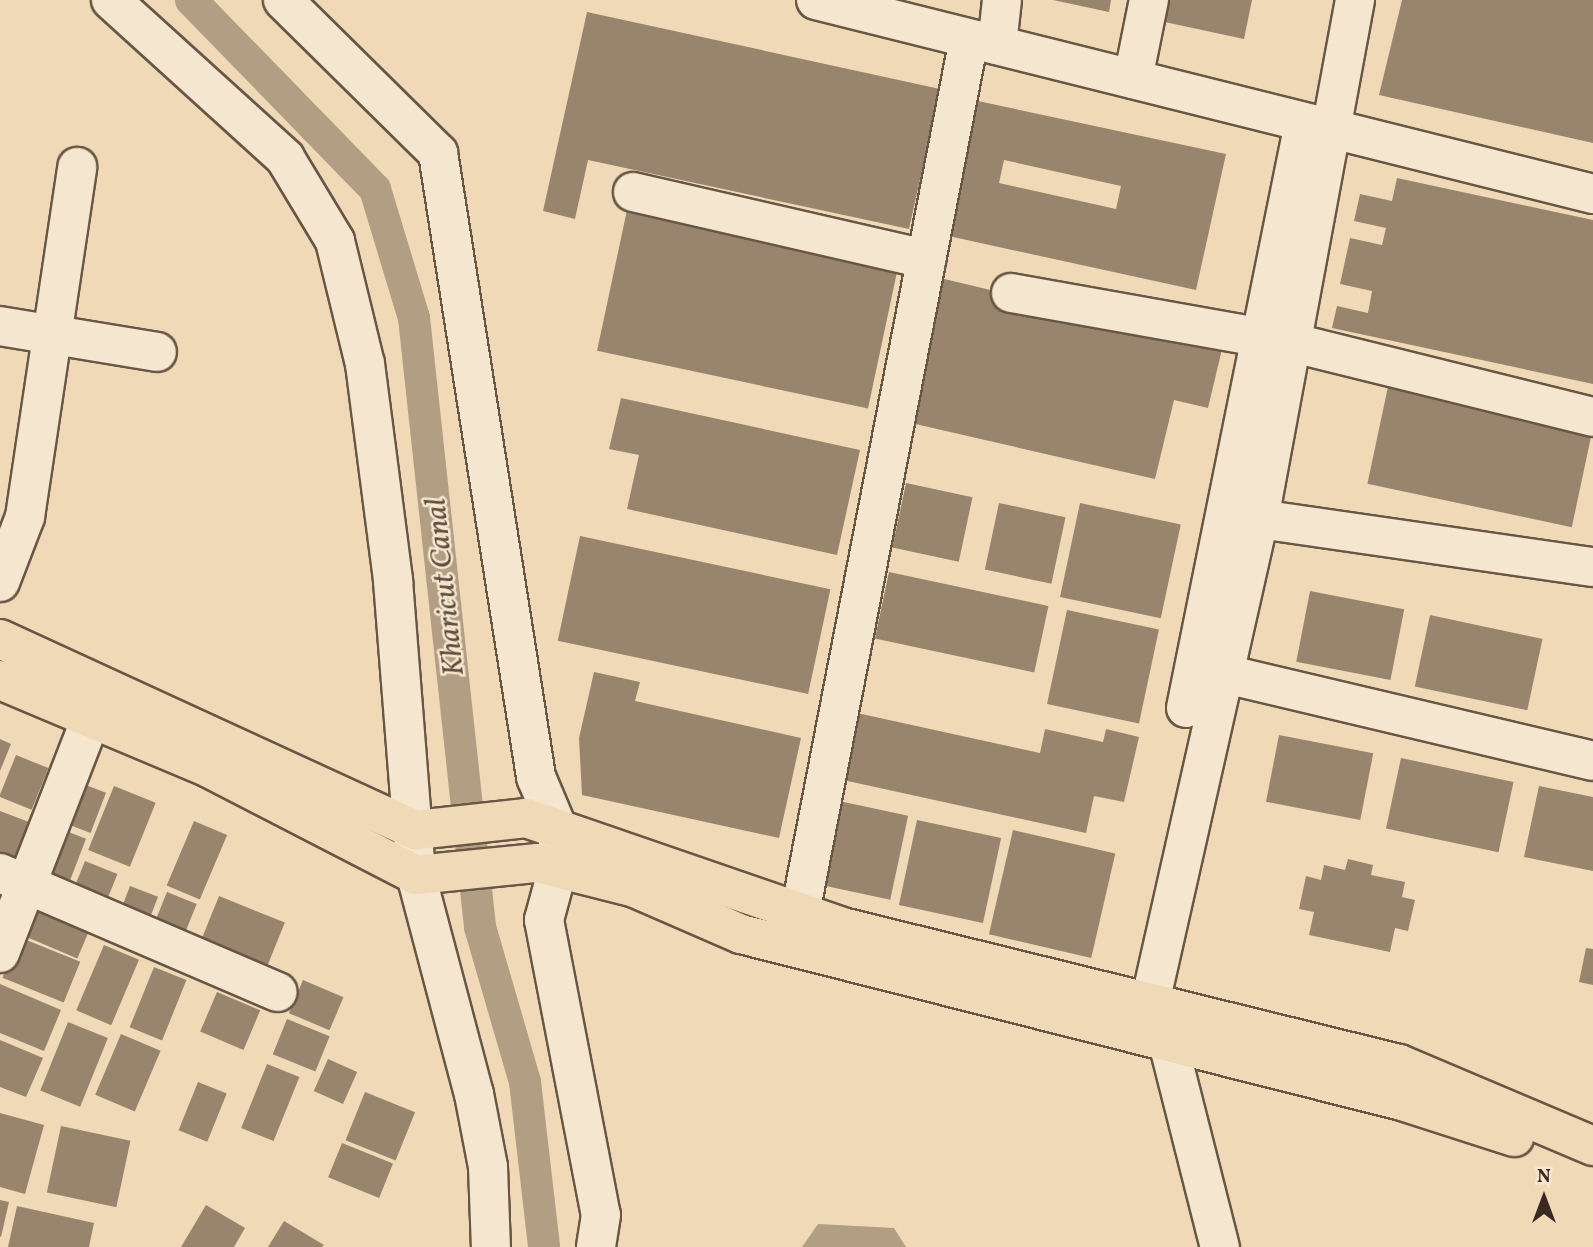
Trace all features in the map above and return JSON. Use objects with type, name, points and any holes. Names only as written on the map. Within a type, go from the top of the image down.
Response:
[{"type":"main road","points":[[0,639],[421,829],[542,823],[800,913],[1593,1162]]},
{"type":"main road","points":[[0,680],[209,768],[426,874],[547,865],[635,888],[741,934],[1141,1019],[1399,1064],[1593,1146]]},
{"type":"street","points":[[111,0],[285,158],[335,241],[365,364],[426,874],[488,1167],[491,1247]]},
{"type":"street","points":[[283,0],[438,153],[536,777],[547,865],[544,920],[601,1215],[596,1247]]},
{"type":"street","points":[[816,0],[1593,194]]},
{"type":"street","points":[[800,913],[926,259],[983,42],[1002,0]]},
{"type":"street","points":[[1133,79],[1149,0]]},
{"type":"street","points":[[1220,1247],[1141,1019],[1279,341],[1317,125],[1327,0]]},
{"type":"street","points":[[1317,125],[1355,0]]},
{"type":"street","points":[[0,582],[25,517],[76,167]]},
{"type":"street","points":[[633,192],[926,259]]},
{"type":"street","points":[[1011,293],[1279,341],[1593,417]]},
{"type":"street","points":[[0,326],[157,352]]},
{"type":"street","points":[[1141,1019],[1259,519],[1279,341]]},
{"type":"street","points":[[1259,519],[1593,567]]},
{"type":"street","points":[[1221,673],[1593,761]]},
{"type":"street","points":[[0,953],[13,879],[92,718]]},
{"type":"street","points":[[13,879],[278,992]]},
{"type":"shaded area","points":[[818,1224],[894,1228],[906,1247],[802,1247]]},
{"type":"building","points":[[1053,0],[1111,0],[1109,12]]},
{"type":"building","points":[[1150,0],[1252,0],[1244,39],[1146,18]]},
{"type":"building","points":[[1402,0],[1593,0],[1593,143],[1379,95]]},
{"type":"building","points":[[587,12],[940,89],[909,229],[588,160],[575,219],[543,211]]},
{"type":"building","points":[[973,100],[1226,154],[1196,290],[944,235]],"holes":[[[1004,160],[1121,186],[1116,209],[999,183]]]},
{"type":"building","points":[[1397,178],[1593,220],[1593,384],[1332,328],[1337,306],[1368,313],[1372,291],[1340,284],[1350,238],[1382,245],[1386,228],[1354,221],[1360,194],[1392,201]]},
{"type":"building","points":[[627,210],[898,268],[868,408],[597,351]]},
{"type":"building","points":[[936,277],[1223,345],[1208,408],[1174,400],[1155,479],[902,421]]},
{"type":"building","points":[[1389,382],[1593,425],[1572,527],[1367,484]]},
{"type":"building","points":[[621,398],[860,450],[837,555],[627,509],[639,455],[609,449]]},
{"type":"building","points":[[906,483],[973,497],[959,562],[892,548]]},
{"type":"building","points":[[999,503],[1066,517],[1051,584],[985,570]]},
{"type":"building","points":[[1080,503],[1181,524],[1161,618],[1060,597]]},
{"type":"building","points":[[580,536],[830,589],[808,694],[558,641]]},
{"type":"building","points":[[889,572],[1048,606],[1034,672],[875,639]]},
{"type":"building","points":[[1310,591],[1404,609],[1390,680],[1296,662]]},
{"type":"building","points":[[1067,610],[1159,630],[1139,723],[1047,704]]},
{"type":"building","points":[[1430,615],[1542,639],[1527,710],[1415,686]]},
{"type":"building","points":[[594,672],[640,682],[635,701],[801,738],[779,838],[582,795],[579,738]]},
{"type":"building","points":[[857,713],[1040,753],[1045,729],[1103,742],[1106,729],[1139,737],[1124,802],[1094,796],[1086,833],[843,780]]},
{"type":"building","points":[[1279,735],[1373,753],[1360,820],[1266,802]]},
{"type":"building","points":[[0,739],[11,744],[0,771]]},
{"type":"building","points":[[16,755],[48,768],[32,810],[0,797]]},
{"type":"building","points":[[1401,758],[1513,782],[1499,852],[1386,828]]},
{"type":"building","points":[[78,782],[106,793],[91,833],[63,822]]},
{"type":"building","points":[[114,786],[156,803],[130,867],[88,850]]},
{"type":"building","points":[[1539,786],[1593,797],[1593,871],[1524,857]]},
{"type":"building","points":[[825,798],[908,816],[890,900],[807,882]]},
{"type":"building","points":[[0,811],[29,822],[12,863],[0,858]]},
{"type":"building","points":[[917,820],[1001,838],[983,923],[899,905]]},
{"type":"building","points":[[194,821],[227,835],[200,900],[167,885]]},
{"type":"building","points":[[58,828],[86,839],[69,883],[41,872]]},
{"type":"building","points":[[1013,830],[1115,854],[1091,958],[989,934]]},
{"type":"building","points":[[1348,859],[1373,865],[1371,875],[1405,882],[1402,897],[1415,900],[1408,931],[1395,928],[1390,952],[1309,935],[1314,912],[1299,909],[1306,876],[1321,880],[1324,865],[1345,870]]},
{"type":"building","points":[[85,861],[117,874],[108,896],[76,883]]},
{"type":"building","points":[[130,886],[158,897],[144,932],[116,921]]},
{"type":"building","points":[[36,892],[95,917],[77,958],[18,933]]},
{"type":"building","points":[[167,892],[197,904],[180,946],[150,934]]},
{"type":"building","points":[[219,896],[285,923],[262,979],[196,953]]},
{"type":"building","points":[[19,937],[80,962],[64,1003],[3,978]]},
{"type":"building","points":[[104,945],[139,960],[111,1025],[76,1010]]},
{"type":"building","points":[[1586,948],[1593,949],[1593,985],[1579,982]]},
{"type":"building","points":[[154,967],[186,980],[162,1040],[130,1027]]},
{"type":"building","points":[[303,980],[344,997],[329,1030],[289,1013]]},
{"type":"building","points":[[0,984],[61,1010],[44,1051],[0,1033]]},
{"type":"building","points":[[217,992],[260,1010],[243,1050],[200,1032]]},
{"type":"building","points":[[287,1019],[330,1036],[315,1071],[273,1054]]},
{"type":"building","points":[[68,1022],[108,1038],[80,1107],[40,1091]]},
{"type":"building","points":[[121,1034],[161,1051],[135,1112],[95,1095]]},
{"type":"building","points":[[0,1040],[43,1058],[26,1097],[0,1087]]},
{"type":"building","points":[[328,1059],[357,1072],[343,1104],[314,1091]]},
{"type":"building","points":[[267,1064],[299,1077],[274,1141],[241,1128]]},
{"type":"building","points":[[198,1082],[227,1094],[207,1142],[179,1130]]},
{"type":"building","points":[[365,1092],[415,1112],[396,1160],[346,1140]]},
{"type":"building","points":[[0,1113],[44,1125],[25,1194],[0,1187]]},
{"type":"building","points":[[61,1126],[130,1141],[116,1207],[47,1193]]},
{"type":"building","points":[[342,1143],[393,1164],[379,1198],[328,1177]]},
{"type":"building","points":[[0,1200],[9,1202],[1,1237],[0,1236]]},
{"type":"building","points":[[206,1205],[245,1228],[234,1247],[181,1247]]},
{"type":"building","points":[[17,1206],[94,1223],[89,1247],[8,1247]]},
{"type":"building","points":[[284,1221],[324,1245],[268,1247]]},
{"type":"waterway","name":"Kharicut Canal","points":[[191,0],[375,189],[414,318],[480,927],[525,1082],[544,1247]]}]
